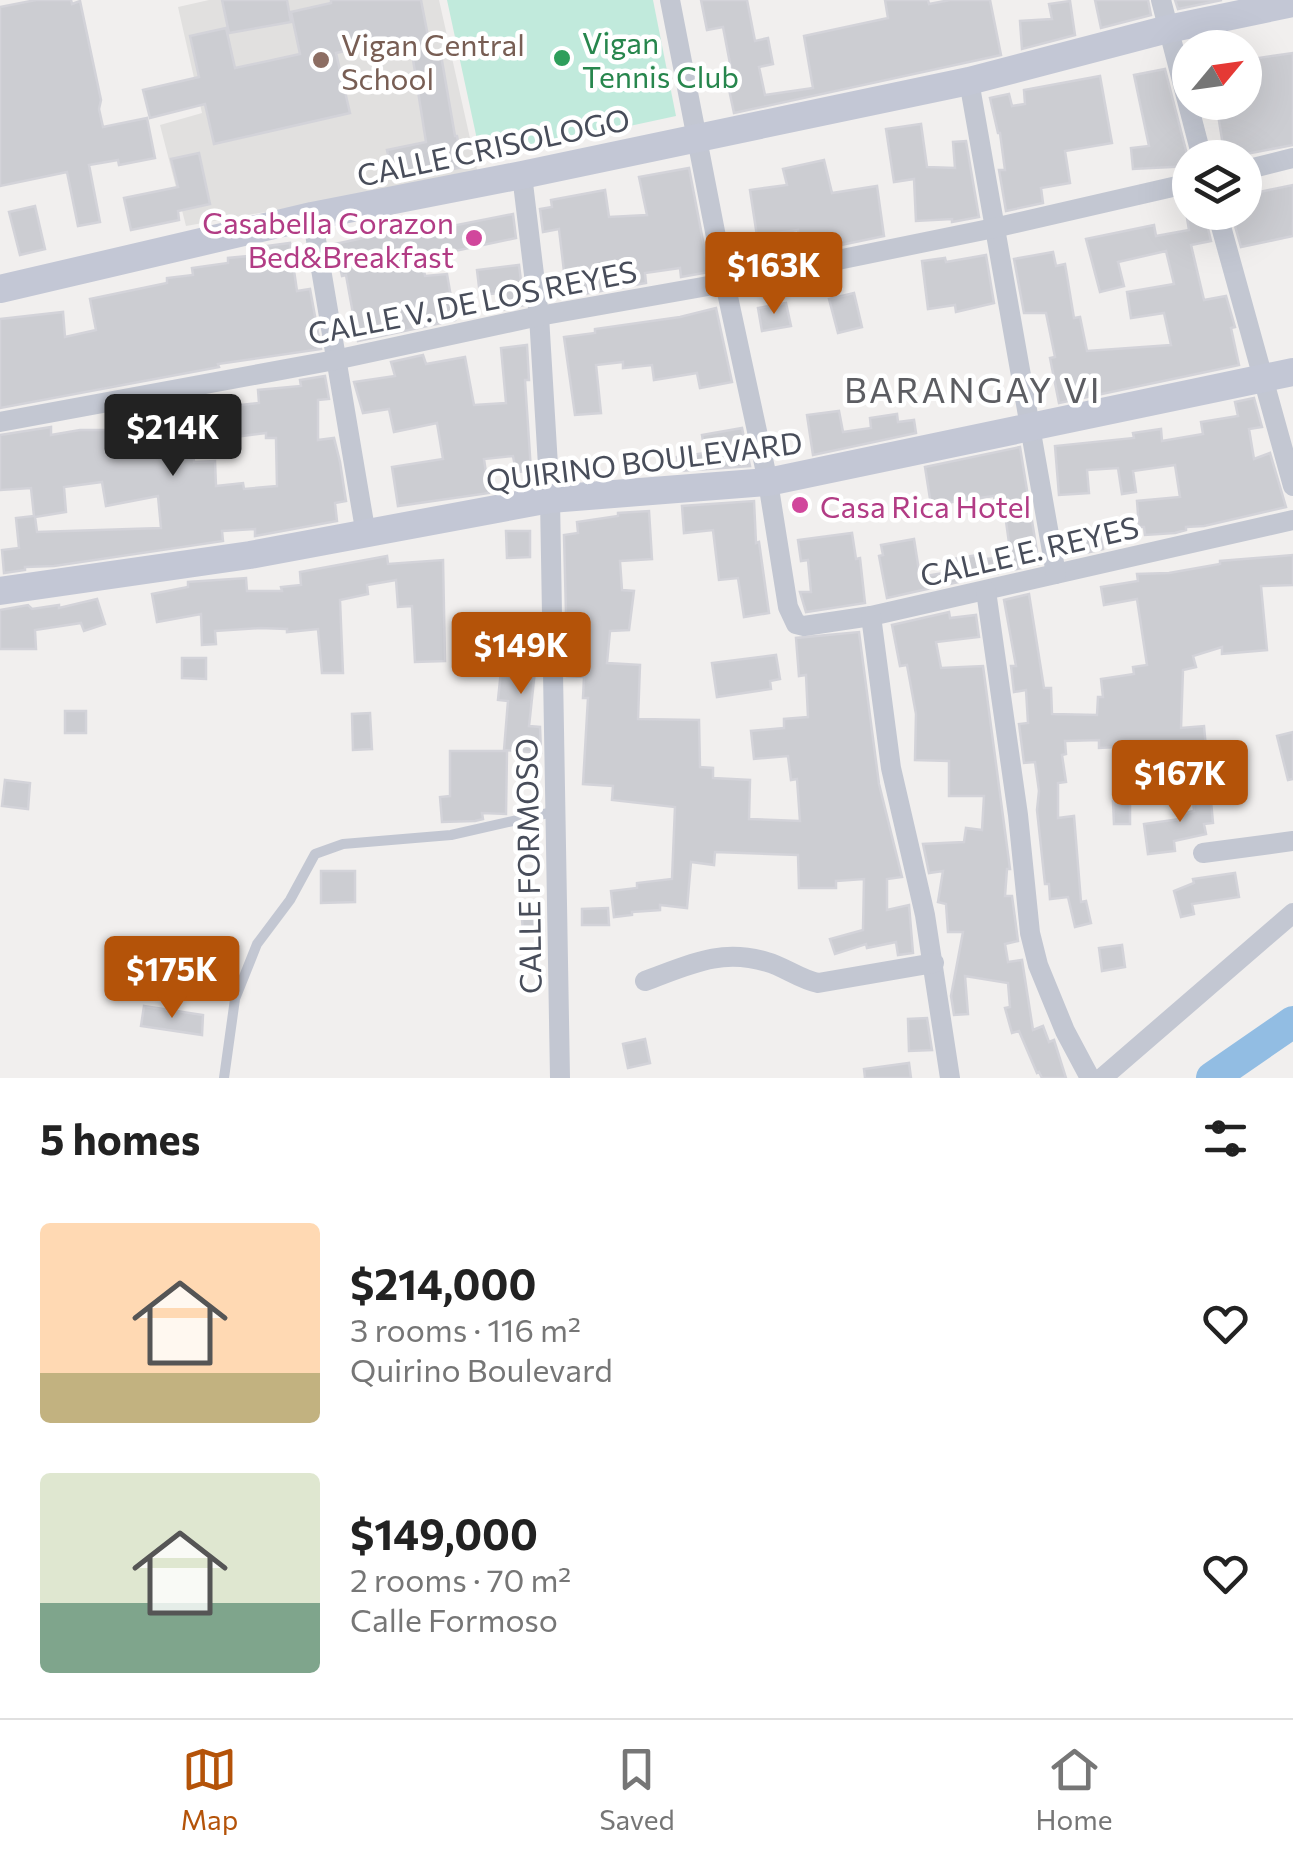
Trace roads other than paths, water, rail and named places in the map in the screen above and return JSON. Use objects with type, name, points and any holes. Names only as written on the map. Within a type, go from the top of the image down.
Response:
[{"type":"street","points":[[670,0],[768,482]]},
{"type":"street","points":[[1161,0],[1197,140]]},
{"type":"street","name":"CALLE CRISOLOGO","points":[[0,289],[312,216],[969,80],[1168,29],[1293,3]]},
{"type":"street","points":[[969,80],[1056,574]]},
{"type":"street","points":[[1262,166],[1293,158]]},
{"type":"street","name":"CALLE FORMOSO","points":[[522,175],[539,316],[550,498],[560,1078]]},
{"type":"street","name":"CALLE V. DE LOS REYES","points":[[0,422],[725,283],[1172,187]]},
{"type":"street","points":[[312,216],[366,536]]},
{"type":"street","points":[[1222,230],[1293,486]]},
{"type":"street","name":"QUIRINO BOULEVARD","points":[[0,591],[366,536],[550,498],[768,482],[1293,372]]},
{"type":"street","name":"CALLE E. REYES","points":[[768,482],[788,608],[800,626],[871,616],[1293,520]]},
{"type":"street","points":[[986,590],[1016,798],[1030,933],[1065,1031],[1090,1078]]},
{"type":"street","points":[[871,616],[891,768],[934,963],[950,1078]]},
{"type":"street","points":[[1203,853],[1293,841]]},
{"type":"street","points":[[1102,1078],[1293,913]]},
{"type":"street","points":[[646,981],[717,956],[770,962],[818,983],[934,963]]},
{"type":"lane","points":[[224,1078],[235,999],[256,944],[290,900],[315,854],[343,844],[450,836],[557,810]]},
{"type":"waterway","points":[[1212,1078],[1293,1022]]},
{"type":"place","name":"Vigan Tennis Club","points":[[562,58]]},
{"type":"place","name":"Vigan Central School","points":[[321,60]]},
{"type":"place","name":"Casabella Corazon Bed&Breakfast","points":[[474,238]]},
{"type":"place","name":"Casa Rica Hotel","points":[[800,505]]},
{"type":"district","name":"BARANGAY VI","points":[[973,388]]}]
